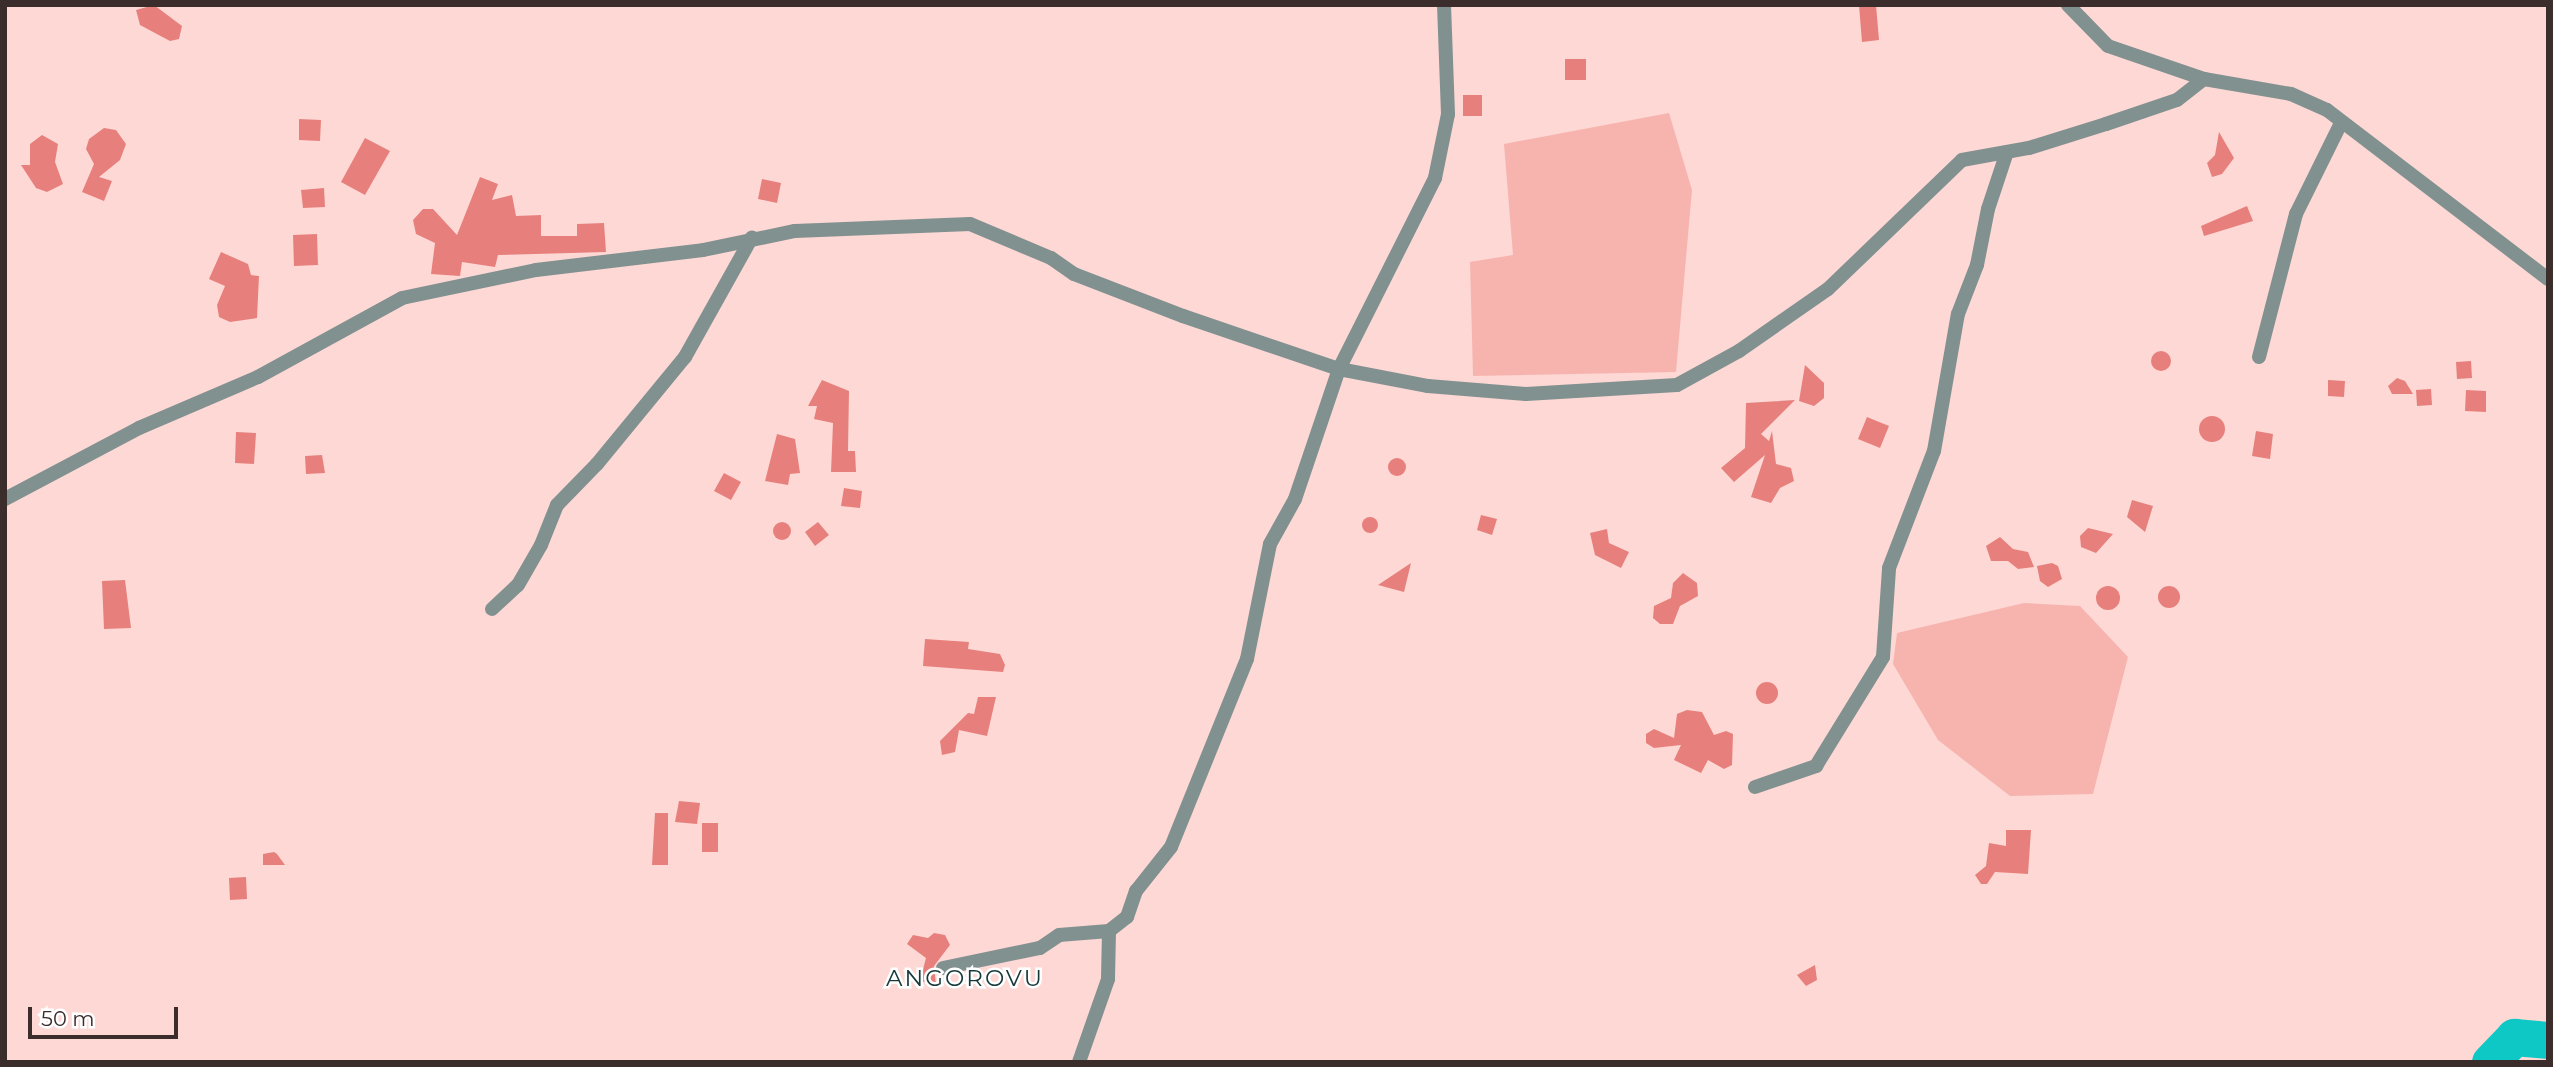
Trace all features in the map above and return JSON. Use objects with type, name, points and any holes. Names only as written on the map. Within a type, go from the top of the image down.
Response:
[{"type":"street","points":[[943,968],[1040,948],[1059,935],[1109,932],[1127,917],[1136,891],[1171,847],[1247,659],[1270,544],[1295,499],[1339,369],[1435,178],[1448,114],[1444,5]]},
{"type":"street","points":[[2068,5],[2108,46],[2204,79],[2291,94],[2327,110],[2548,279]]},
{"type":"street","points":[[5,499],[150,423],[258,377],[402,298],[536,270],[703,250],[752,237],[834,228],[970,224],[1103,285],[1339,369],[1428,386],[1526,394],[1677,385],[1739,351],[1828,289],[1910,214],[1948,169],[1972,155],[2007,152],[2177,100],[2204,79]]},
{"type":"street","points":[[2259,357],[2296,214],[2341,123]]},
{"type":"street","points":[[1755,787],[1816,766],[1883,657],[1889,568],[1934,451],[1958,314],[1977,265],[1988,209],[2007,152]]},
{"type":"street","points":[[492,609],[518,585],[541,545],[557,505],[597,464],[685,357],[752,237]]},
{"type":"street","points":[[1079,1062],[1108,979],[1109,932]]},
{"type":"shaded area","points":[[1669,113],[1692,190],[1676,372],[1473,376],[1470,262],[1513,255],[1504,144]]},
{"type":"shaded area","points":[[2024,603],[2080,606],[2128,657],[2093,794],[2010,796],[1938,740],[1893,664],[1897,633]]},
{"type":"building","points":[[154,5],[182,26],[179,39],[170,41],[140,25],[136,10]]},
{"type":"building","points":[[1859,5],[1876,5],[1879,40],[1862,42]]},
{"type":"building","points":[[1565,59],[1586,59],[1586,80],[1565,80]]},
{"type":"building","points":[[1463,95],[1482,95],[1482,116],[1463,116]]},
{"type":"building","points":[[299,119],[321,120],[320,141],[299,140]]},
{"type":"building","points":[[104,128],[116,130],[126,144],[120,160],[99,177],[112,181],[104,201],[82,192],[94,164],[86,149],[89,139]]},
{"type":"building","points":[[2219,132],[2234,158],[2222,174],[2212,177],[2207,163],[2215,155]]},
{"type":"building","points":[[42,135],[58,144],[55,162],[63,184],[47,192],[36,188],[21,165],[30,165],[30,144]]},
{"type":"building","points":[[365,138],[390,151],[365,195],[341,182]]},
{"type":"building","points":[[480,177],[498,184],[492,200],[512,195],[516,216],[541,215],[541,236],[577,236],[577,224],[604,223],[606,252],[498,255],[495,267],[462,262],[460,276],[431,274],[435,243],[416,234],[413,220],[423,209],[433,209],[457,235]]},
{"type":"building","points":[[762,179],[781,183],[777,203],[758,199]]},
{"type":"building","points":[[324,188],[325,207],[303,208],[301,190]]},
{"type":"building","points":[[2247,206],[2253,221],[2204,236],[2201,226]]},
{"type":"building","points":[[317,234],[318,265],[294,266],[293,235]]},
{"type":"building","points":[[221,252],[248,264],[251,275],[259,276],[257,318],[230,322],[219,317],[217,305],[225,286],[209,279]]},
{"type":"building","points":[[2161,351],[2168,354],[2171,361],[2168,368],[2161,371],[2154,368],[2151,361],[2154,354]]},
{"type":"building","points":[[2471,361],[2472,378],[2457,379],[2456,362]]},
{"type":"building","points":[[1805,365],[1824,383],[1824,398],[1814,406],[1799,401]]},
{"type":"building","points":[[2397,378],[2405,381],[2413,394],[2392,394],[2388,386]]},
{"type":"building","points":[[822,380],[849,391],[848,451],[855,451],[856,472],[831,472],[833,423],[814,419],[817,406],[808,406]]},
{"type":"building","points":[[2328,380],[2345,381],[2344,397],[2328,396]]},
{"type":"building","points":[[2431,389],[2432,405],[2417,406],[2416,390]]},
{"type":"building","points":[[2466,390],[2486,391],[2486,412],[2465,411]]},
{"type":"building","points":[[1795,400],[1761,434],[1769,441],[1772,431],[1776,464],[1791,468],[1794,481],[1780,488],[1771,503],[1751,497],[1765,455],[1734,482],[1721,468],[1745,448],[1746,403]]},
{"type":"building","points":[[2212,416],[2221,420],[2225,429],[2221,438],[2212,442],[2203,438],[2199,429],[2203,420]]},
{"type":"building","points":[[1867,417],[1889,426],[1880,448],[1858,439]]},
{"type":"building","points":[[2256,431],[2273,434],[2270,459],[2252,456]]},
{"type":"building","points":[[236,432],[256,433],[254,464],[235,463]]},
{"type":"building","points":[[777,434],[795,439],[800,473],[790,474],[788,485],[765,481]]},
{"type":"building","points":[[322,455],[325,473],[306,474],[305,456]]},
{"type":"building","points":[[1397,458],[1403,461],[1406,467],[1403,473],[1397,476],[1391,473],[1388,467],[1391,461]]},
{"type":"building","points":[[724,473],[741,482],[731,500],[714,491]]},
{"type":"building","points":[[844,488],[862,491],[860,508],[841,506]]},
{"type":"building","points":[[2132,500],[2153,506],[2145,532],[2127,517]]},
{"type":"building","points":[[1481,515],[1497,519],[1492,535],[1477,530]]},
{"type":"building","points":[[1367,517],[1373,517],[1378,525],[1376,531],[1367,533],[1362,528],[1362,522]]},
{"type":"building","points":[[782,522],[788,525],[791,531],[788,537],[782,540],[776,537],[773,531],[776,525]]},
{"type":"building","points":[[818,522],[829,535],[815,546],[805,532]]},
{"type":"building","points":[[2088,528],[2113,534],[2096,553],[2081,547],[2080,536]]},
{"type":"building","points":[[1607,529],[1609,543],[1629,552],[1621,568],[1595,555],[1590,533]]},
{"type":"building","points":[[2000,537],[2013,549],[2028,552],[2034,567],[2018,569],[2008,561],[1991,561],[1986,546]]},
{"type":"building","points":[[1411,563],[1404,592],[1378,585]]},
{"type":"building","points":[[2052,563],[2058,566],[2062,579],[2048,587],[2040,581],[2037,566]]},
{"type":"building","points":[[1683,573],[1697,583],[1698,596],[1680,606],[1673,624],[1660,624],[1653,618],[1654,606],[1671,598],[1673,583]]},
{"type":"building","points":[[125,580],[131,628],[104,629],[102,581]]},
{"type":"building","points":[[2108,586],[2119,593],[2120,598],[2113,609],[2108,610],[2097,603],[2096,598],[2103,587]]},
{"type":"building","points":[[2169,586],[2177,589],[2180,597],[2177,605],[2169,608],[2161,605],[2158,597],[2161,589]]},
{"type":"building","points":[[925,639],[969,642],[968,649],[1000,654],[1005,665],[1003,672],[923,666]]},
{"type":"building","points":[[1767,682],[1775,685],[1778,693],[1775,701],[1767,704],[1759,701],[1756,693],[1759,685]]},
{"type":"building","points":[[978,697],[996,697],[987,736],[959,730],[955,752],[942,755],[940,741],[968,713],[974,714]]},
{"type":"building","points":[[1687,710],[1702,712],[1714,735],[1726,731],[1733,734],[1732,765],[1724,769],[1708,760],[1701,773],[1674,760],[1681,745],[1654,748],[1646,743],[1646,734],[1654,729],[1674,738],[1677,714]]},
{"type":"building","points":[[679,801],[700,803],[697,824],[675,822]]},
{"type":"building","points":[[655,813],[668,813],[668,865],[652,865]]},
{"type":"building","points":[[702,823],[718,823],[718,852],[702,852]]},
{"type":"building","points":[[2006,830],[2031,830],[2028,874],[1995,872],[1987,884],[1981,884],[1975,875],[1986,866],[1989,843],[2006,846]]},
{"type":"building","points":[[274,852],[285,865],[263,865],[263,854]]},
{"type":"building","points":[[246,877],[247,899],[230,900],[229,878]]},
{"type":"building","points":[[934,933],[945,935],[950,945],[934,966],[936,985],[920,981],[926,958],[907,944],[913,935],[928,938]]},
{"type":"building","points":[[1815,965],[1817,980],[1806,986],[1797,975]]},
{"type":"waterway","points":[[2490,1062],[2514,1037],[2548,1040]]},
{"type":"district","name":"ANGOROVU","points":[[965,978]]}]
